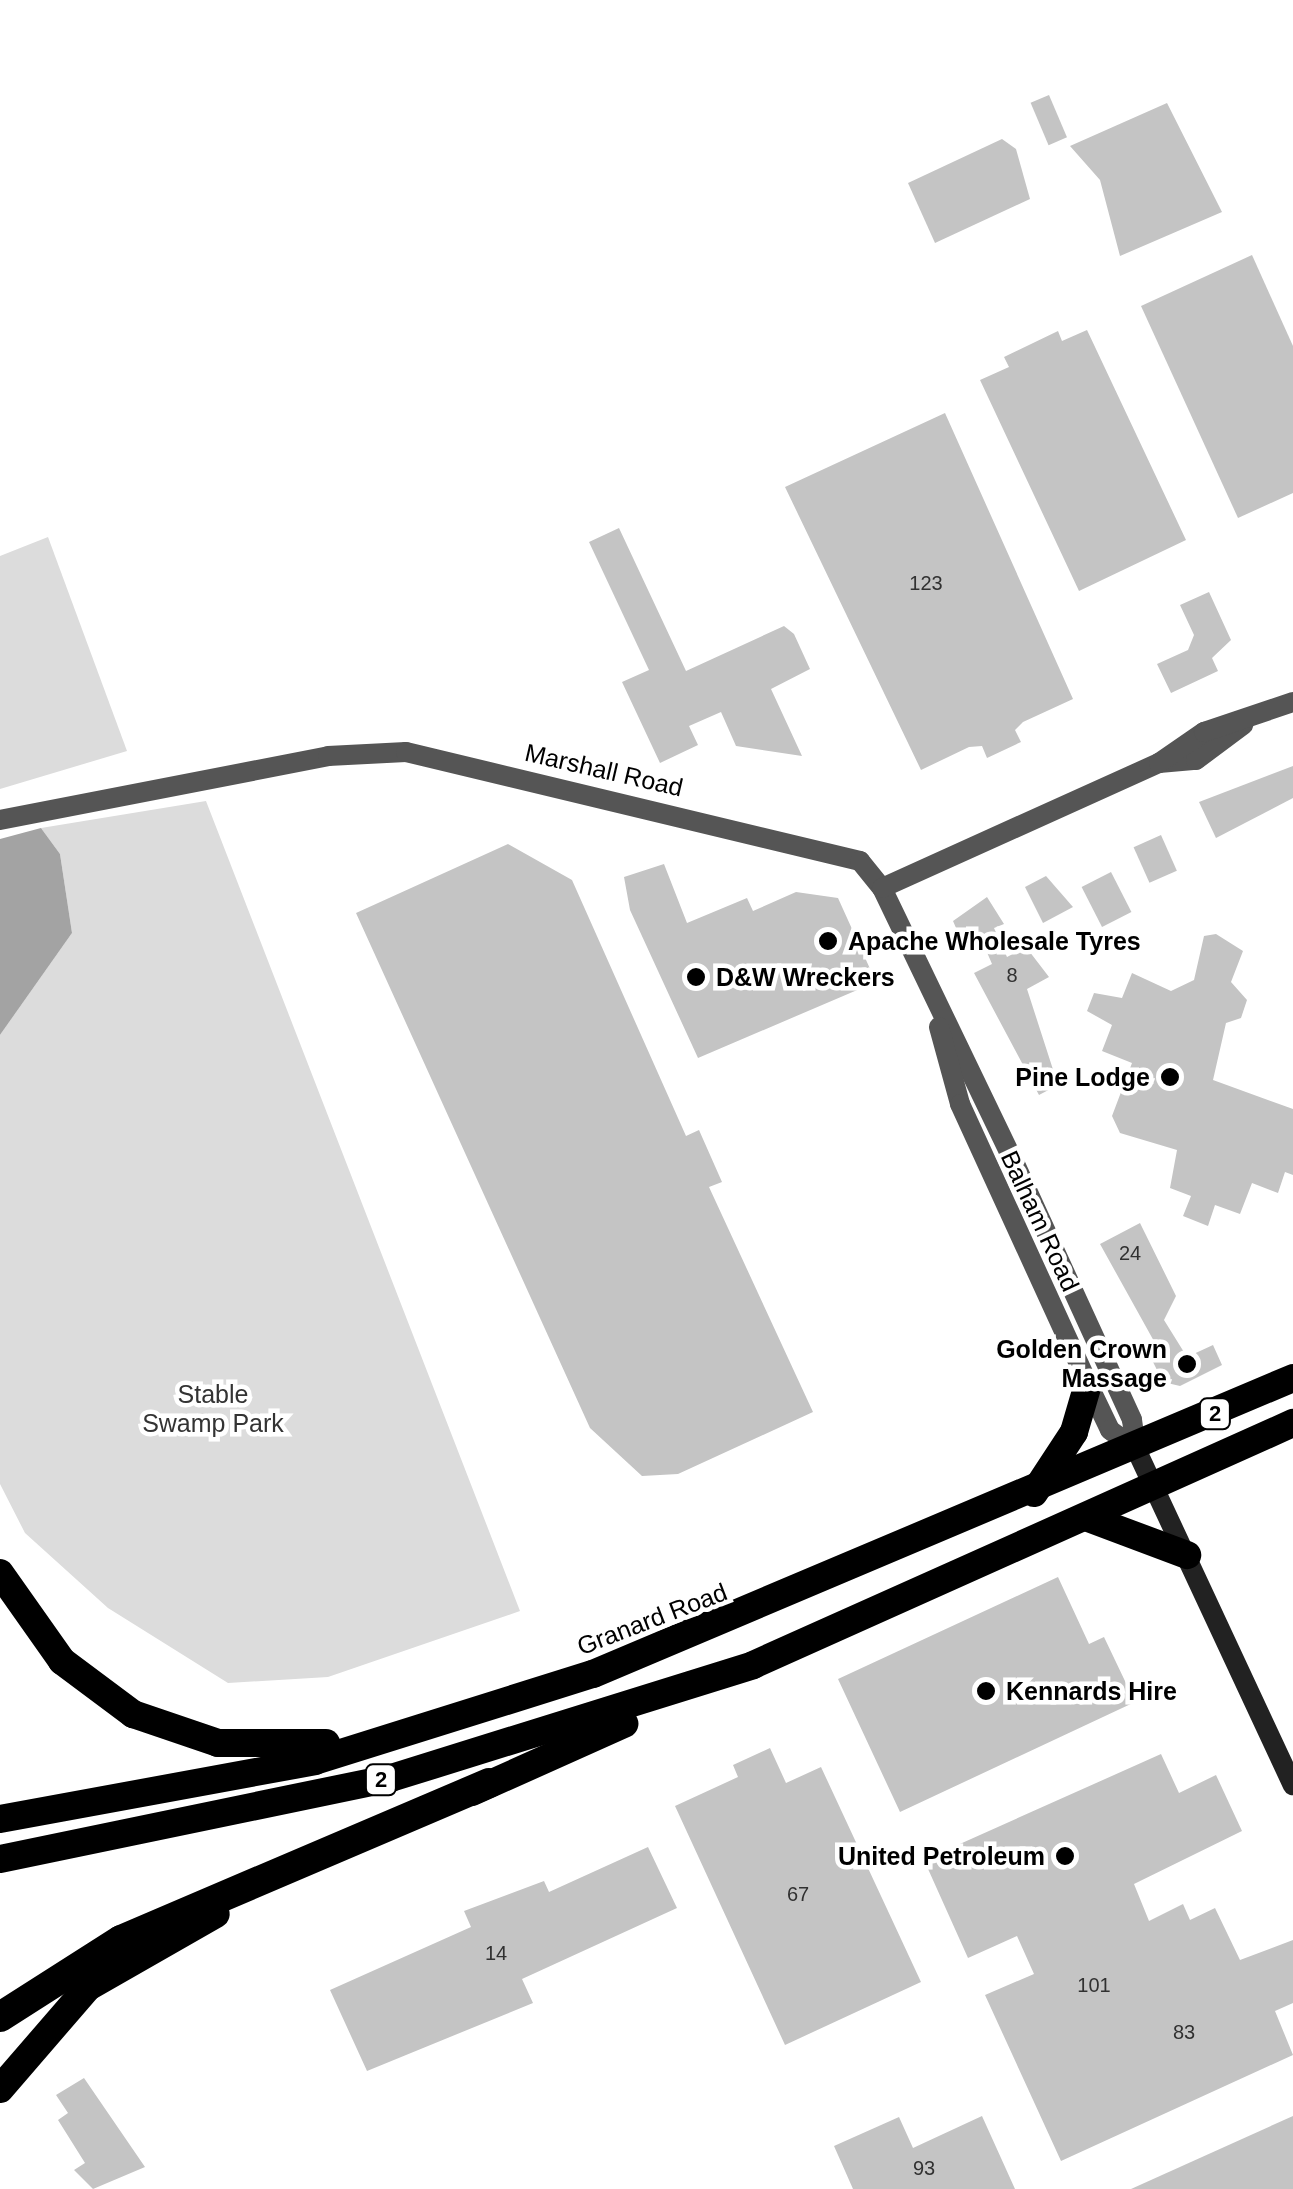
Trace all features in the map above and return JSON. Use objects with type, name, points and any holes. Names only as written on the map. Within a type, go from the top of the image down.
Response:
[{"type":"highway","name":"Granard Road","points":[[0,1819],[254,1775],[446,1722],[729,1623],[1293,1378]]},
{"type":"highway","points":[[1034,1493],[1074,1432],[1088,1384]]},
{"type":"highway","name":"2","points":[[0,1859],[391,1778],[753,1665],[1293,1424]]},
{"type":"highway","points":[[1088,1518],[1187,1555]]},
{"type":"highway","points":[[0,1573],[73,1671],[133,1714],[184,1736],[290,1747],[446,1722]]},
{"type":"highway","points":[[0,2016],[122,1940],[753,1665]]},
{"type":"highway","points":[[0,2089],[52,2018],[112,1970],[488,1783]]},
{"type":"main road","name":"Balham Road","points":[[1136,1449],[1157,1486],[1293,1786]]},
{"type":"street","points":[[882,888],[1160,763],[1206,755],[1243,725],[1293,702]]},
{"type":"street","name":"Marshall Road","points":[[0,820],[328,756],[406,752],[836,850],[868,867],[882,888]]},
{"type":"street","name":"Balham Road","points":[[882,888],[1132,1420],[1136,1449]]},
{"type":"street","name":"Balham Road","points":[[933,996],[960,1104],[1110,1430],[1136,1449]]},
{"type":"green space","points":[[48,537],[127,751],[0,789],[0,556]]},
{"type":"green space","name":"Stable Swamp Park","points":[[206,801],[520,1611],[328,1677],[228,1683],[108,1608],[25,1533],[0,1484],[0,1035],[72,933],[60,854],[41,828]]},
{"type":"shaded area","points":[[41,828],[60,854],[72,933],[0,1035],[0,839]]},
{"type":"building","points":[[1049,95],[1067,137],[1049,145],[1031,103]]},
{"type":"building","points":[[1167,103],[1222,212],[1120,256],[1100,180],[1070,146]]},
{"type":"building","points":[[1002,139],[1016,149],[1030,199],[935,243],[908,183]]},
{"type":"building","points":[[1252,255],[1293,346],[1293,493],[1238,518],[1141,306]]},
{"type":"building","points":[[1087,330],[1186,540],[1079,591],[980,380],[1009,367],[1004,357],[1058,331],[1062,341]]},
{"type":"building","points":[[945,413],[1073,699],[1023,722],[1015,730],[1021,742],[987,758],[982,746],[969,747],[921,770],[785,487]]},
{"type":"building","points":[[619,528],[686,671],[784,626],[794,634],[810,669],[771,689],[802,756],[736,746],[721,712],[689,726],[698,745],[660,763],[622,682],[649,670],[589,542]]},
{"type":"building","points":[[1209,592],[1231,640],[1212,658],[1218,671],[1171,693],[1157,664],[1188,650],[1194,635],[1180,605]]},
{"type":"building","points":[[1293,766],[1293,798],[1216,838],[1199,802]]},
{"type":"building","points":[[1161,835],[1177,871],[1149,883],[1134,847]]},
{"type":"building","points":[[508,844],[572,880],[686,1136],[699,1130],[722,1182],[709,1187],[813,1412],[678,1474],[642,1476],[590,1428],[356,913]]},
{"type":"building","points":[[664,864],[687,923],[747,898],[753,911],[796,892],[838,898],[876,982],[698,1058],[630,910],[624,877]]},
{"type":"building","points":[[1111,872],[1131,912],[1102,927],[1082,887]]},
{"type":"building","points":[[1046,876],[1073,907],[1043,923],[1025,887]]},
{"type":"building","points":[[987,897],[1004,924],[994,928],[1007,957],[1026,947],[1049,977],[1027,989],[1058,1085],[1039,1095],[974,973],[992,964],[980,936],[963,944],[953,921]]},
{"type":"building","name":"Pine Lodge","points":[[1216,934],[1243,951],[1231,982],[1247,1000],[1241,1018],[1226,1023],[1213,1080],[1293,1109],[1293,1175],[1285,1172],[1278,1193],[1252,1183],[1240,1214],[1215,1205],[1208,1226],[1183,1216],[1191,1196],[1170,1188],[1177,1150],[1120,1133],[1112,1116],[1132,1063],[1102,1051],[1112,1025],[1087,1011],[1094,993],[1122,998],[1132,973],[1171,991],[1194,980],[1204,936]]},
{"type":"building","points":[[1140,1223],[1176,1296],[1164,1320],[1187,1357],[1213,1345],[1222,1365],[1180,1386],[1163,1382],[1153,1362],[1160,1352],[1100,1244]]},
{"type":"building","name":"Kennards Hire","points":[[1058,1577],[1089,1644],[1104,1637],[1135,1702],[900,1812],[838,1679]]},
{"type":"building","points":[[770,1748],[786,1783],[821,1767],[921,1982],[785,2045],[675,1806],[738,1777],[733,1765]]},
{"type":"building","points":[[1161,1754],[1179,1793],[1216,1775],[1242,1831],[1134,1884],[1149,1921],[1183,1904],[1190,1920],[1215,1908],[1240,1960],[1293,1940],[1293,2003],[1275,2011],[1293,2055],[1061,2161],[985,1995],[1034,1974],[1017,1936],[968,1958],[924,1860]]},
{"type":"building","points":[[648,1847],[677,1908],[522,1979],[533,2003],[367,2071],[330,1990],[471,1927],[464,1911],[544,1881],[549,1892]]},
{"type":"building","points":[[84,2078],[145,2167],[93,2189],[74,2170],[85,2163],[58,2120],[68,2113],[56,2095]]},
{"type":"building","points":[[982,2116],[1015,2189],[853,2189],[834,2146],[899,2117],[913,2148]]},
{"type":"building","points":[[1293,2116],[1293,2189],[1131,2189]]},
{"type":"place","name":"Apache Wholesale Tyres","points":[[828,941]]},
{"type":"place","name":"D&W Wreckers","points":[[696,977]]},
{"type":"place","name":"Pine Lodge","points":[[1170,1077]]},
{"type":"place","name":"Golden Crown Massage","points":[[1187,1364]]},
{"type":"place","name":"Kennards Hire","points":[[986,1691]]},
{"type":"place","name":"United Petroleum","points":[[1065,1856]]}]
